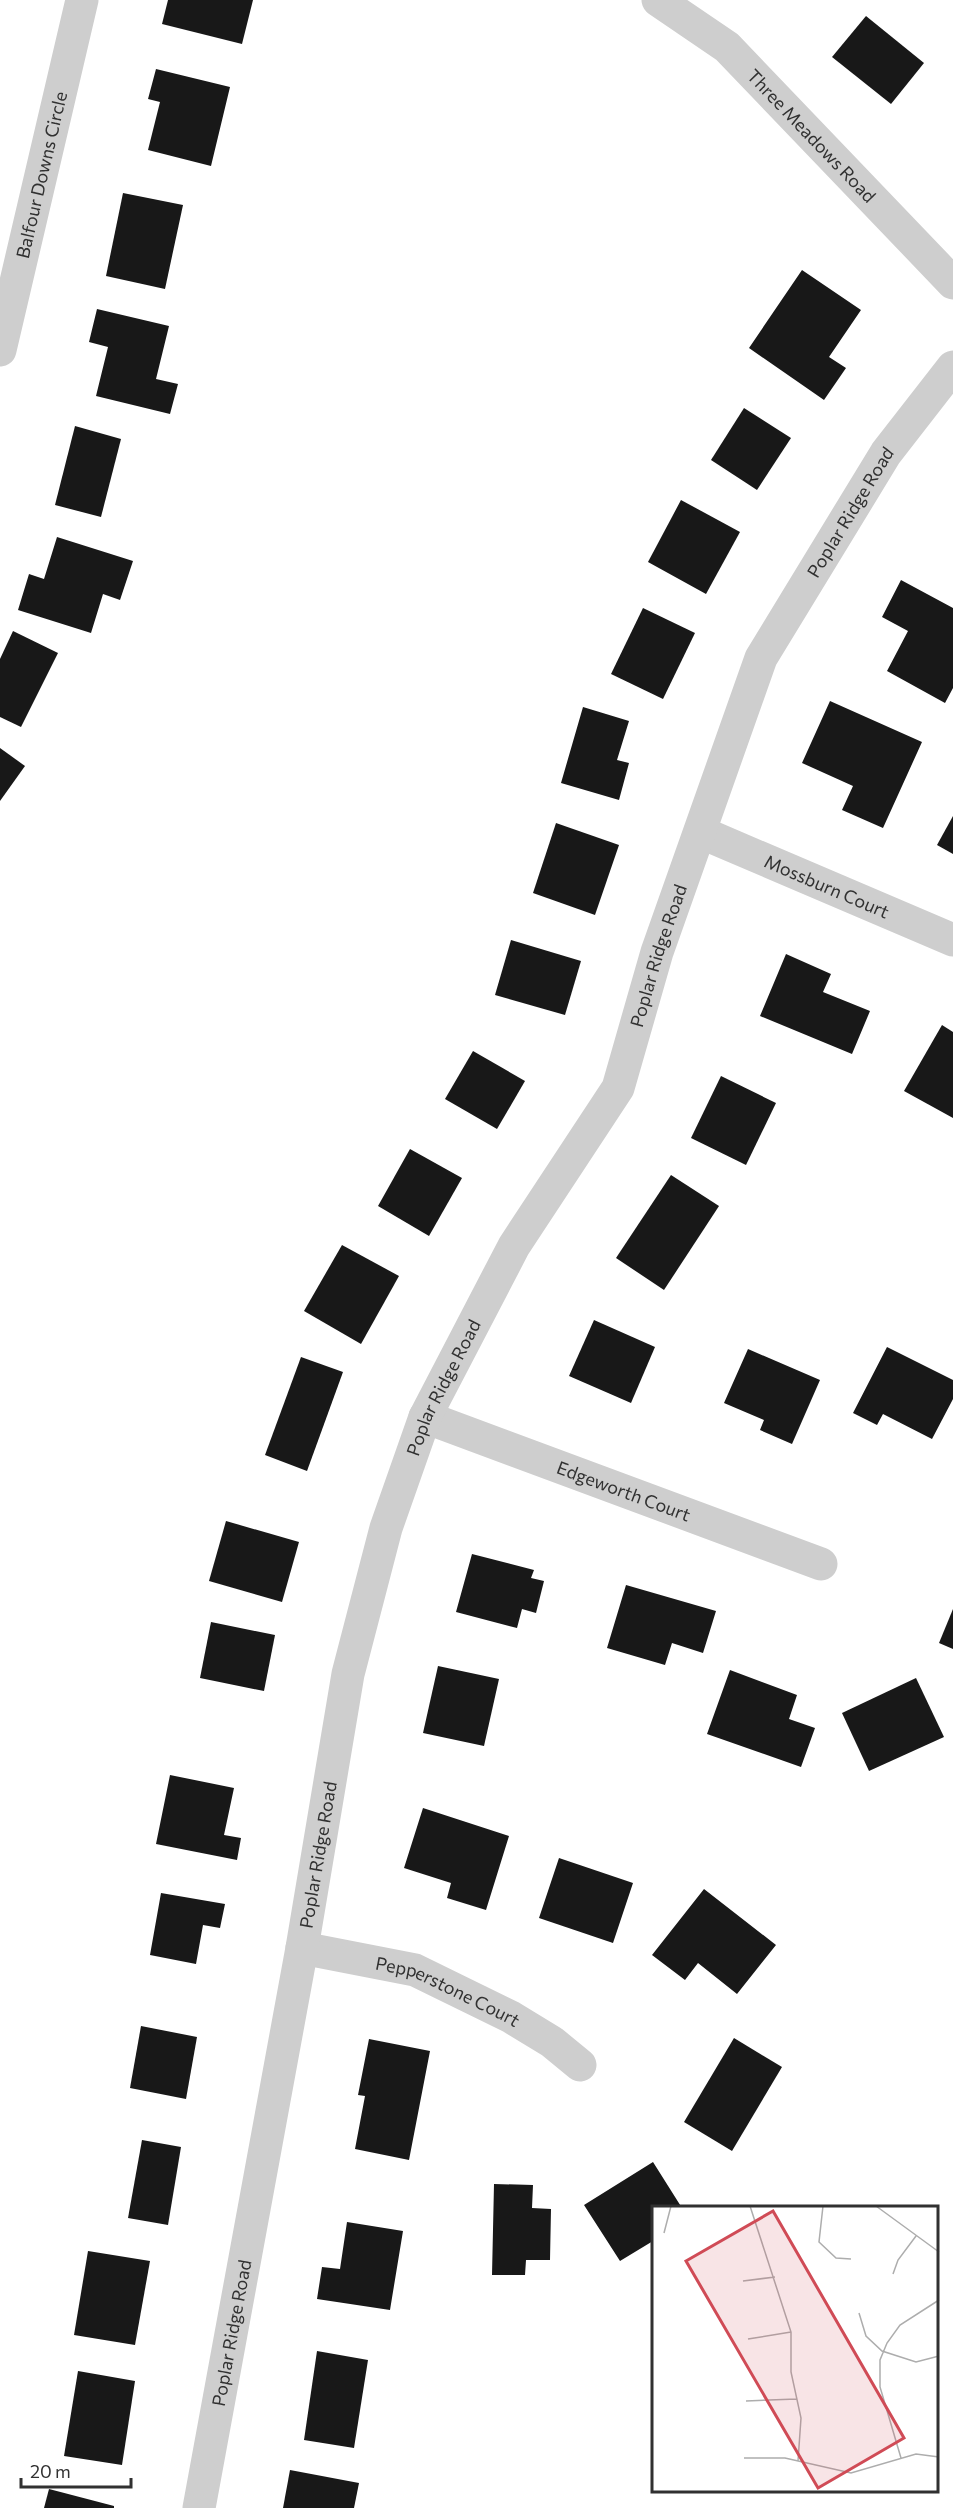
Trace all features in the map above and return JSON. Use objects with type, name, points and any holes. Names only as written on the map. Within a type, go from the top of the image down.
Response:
[{"type":"street","name":"Balfour Downs Circle","points":[[0,350],[82,0]]},
{"type":"street","name":"Three Meadows Road","points":[[658,0],[727,47],[953,283]]},
{"type":"street","name":"Poplar Ridge Road","points":[[199,2508],[302,1948],[348,1674],[386,1528],[425,1417],[514,1246],[618,1088],[657,952],[761,658],[886,453],[953,366]]},
{"type":"street","name":"Mossburn Court","points":[[700,832],[953,940]]},
{"type":"street","name":"Edgeworth Court","points":[[425,1417],[821,1564]]},
{"type":"street","name":"Pepperstone Court","points":[[302,1948],[415,1970],[511,2017],[552,2042],[580,2065]]},
{"type":"building","points":[[168,0],[253,0],[242,44],[162,24]]},
{"type":"building","points":[[866,16],[924,63],[891,104],[832,57]]},
{"type":"building","points":[[156,69],[230,87],[211,166],[148,150],[160,102],[148,99]]},
{"type":"building","points":[[123,193],[183,205],[165,289],[106,276]]},
{"type":"building","points":[[802,270],[861,310],[829,357],[846,368],[824,400],[749,348]]},
{"type":"building","points":[[97,309],[169,326],[156,379],[178,384],[170,414],[96,396],[108,347],[89,342]]},
{"type":"building","points":[[744,408],[791,438],[757,490],[711,460]]},
{"type":"building","points":[[75,426],[121,439],[101,517],[55,505]]},
{"type":"building","points":[[681,500],[740,532],[706,594],[648,562]]},
{"type":"building","points":[[57,537],[133,561],[120,600],[103,594],[91,633],[18,610],[29,574],[44,579]]},
{"type":"building","points":[[901,580],[953,608],[953,688],[945,703],[887,671],[908,631],[882,617]]},
{"type":"building","points":[[643,608],[695,633],[663,699],[611,674]]},
{"type":"building","points":[[13,631],[58,653],[21,727],[0,717],[0,659]]},
{"type":"building","points":[[830,701],[922,742],[883,828],[842,810],[853,786],[802,763]]},
{"type":"building","points":[[583,707],[629,721],[617,760],[629,763],[619,800],[561,783]]},
{"type":"building","points":[[0,748],[25,766],[0,801]]},
{"type":"building","points":[[953,816],[953,854],[937,845]]},
{"type":"building","points":[[556,823],[619,845],[595,915],[533,893]]},
{"type":"building","points":[[511,940],[581,961],[565,1015],[495,995]]},
{"type":"building","points":[[786,954],[831,974],[823,992],[870,1011],[852,1054],[760,1016]]},
{"type":"building","points":[[942,1025],[953,1032],[953,1118],[904,1091]]},
{"type":"building","points":[[473,1051],[525,1081],[497,1129],[445,1099]]},
{"type":"building","points":[[721,1076],[776,1103],[746,1165],[691,1138]]},
{"type":"building","points":[[410,1149],[462,1178],[429,1236],[378,1206]]},
{"type":"building","points":[[671,1175],[719,1206],[664,1290],[616,1258]]},
{"type":"building","points":[[342,1245],[399,1276],[361,1344],[304,1311]]},
{"type":"building","points":[[594,1320],[655,1347],[631,1403],[569,1376]]},
{"type":"building","points":[[887,1347],[953,1380],[953,1399],[932,1439],[883,1414],[877,1425],[853,1413]]},
{"type":"building","points":[[748,1349],[820,1380],[792,1444],[760,1430],[764,1420],[724,1403]]},
{"type":"building","points":[[301,1357],[343,1372],[307,1471],[265,1455]]},
{"type":"building","points":[[226,1521],[299,1542],[282,1602],[209,1581]]},
{"type":"building","points":[[472,1554],[534,1570],[531,1578],[544,1581],[536,1613],[522,1609],[517,1628],[456,1612]]},
{"type":"building","points":[[626,1585],[716,1611],[703,1653],[672,1643],[665,1665],[607,1648]]},
{"type":"building","points":[[953,1609],[953,1649],[939,1643]]},
{"type":"building","points":[[211,1622],[275,1635],[264,1691],[200,1678]]},
{"type":"building","points":[[438,1666],[499,1679],[484,1746],[423,1733]]},
{"type":"building","points":[[730,1670],[797,1695],[789,1719],[815,1728],[801,1767],[707,1734]]},
{"type":"building","points":[[916,1678],[944,1737],[869,1771],[842,1713]]},
{"type":"building","points":[[170,1775],[234,1788],[224,1835],[241,1838],[237,1860],[156,1844]]},
{"type":"building","points":[[423,1808],[509,1836],[486,1910],[447,1898],[451,1883],[404,1868]]},
{"type":"building","points":[[559,1858],[633,1883],[613,1943],[539,1918]]},
{"type":"building","points":[[704,1889],[776,1945],[737,1994],[698,1963],[685,1980],[652,1955]]},
{"type":"building","points":[[161,1893],[225,1904],[220,1928],[203,1925],[196,1964],[150,1955]]},
{"type":"building","points":[[141,2026],[197,2037],[186,2099],[130,2088]]},
{"type":"building","points":[[734,2038],[782,2067],[732,2151],[684,2122]]},
{"type":"building","points":[[369,2039],[430,2051],[409,2160],[355,2149],[365,2096],[358,2095]]},
{"type":"building","points":[[142,2140],[181,2147],[168,2225],[128,2218]]},
{"type":"building","points":[[653,2162],[681,2206],[652,2206],[652,2242],[620,2261],[584,2205]]},
{"type":"building","points":[[494,2184],[533,2185],[532,2208],[551,2209],[550,2260],[526,2260],[525,2275],[492,2275]]},
{"type":"building","points":[[347,2222],[403,2231],[390,2310],[317,2299],[322,2267],[340,2269]]},
{"type":"building","points":[[88,2251],[150,2261],[135,2345],[74,2335]]},
{"type":"building","points":[[317,2351],[368,2360],[354,2448],[304,2440]]},
{"type":"building","points":[[78,2371],[135,2381],[122,2465],[64,2456]]},
{"type":"building","points":[[290,2470],[359,2483],[354,2508],[283,2508]]},
{"type":"building","points":[[49,2489],[114,2506],[114,2508],[44,2508]]}]
